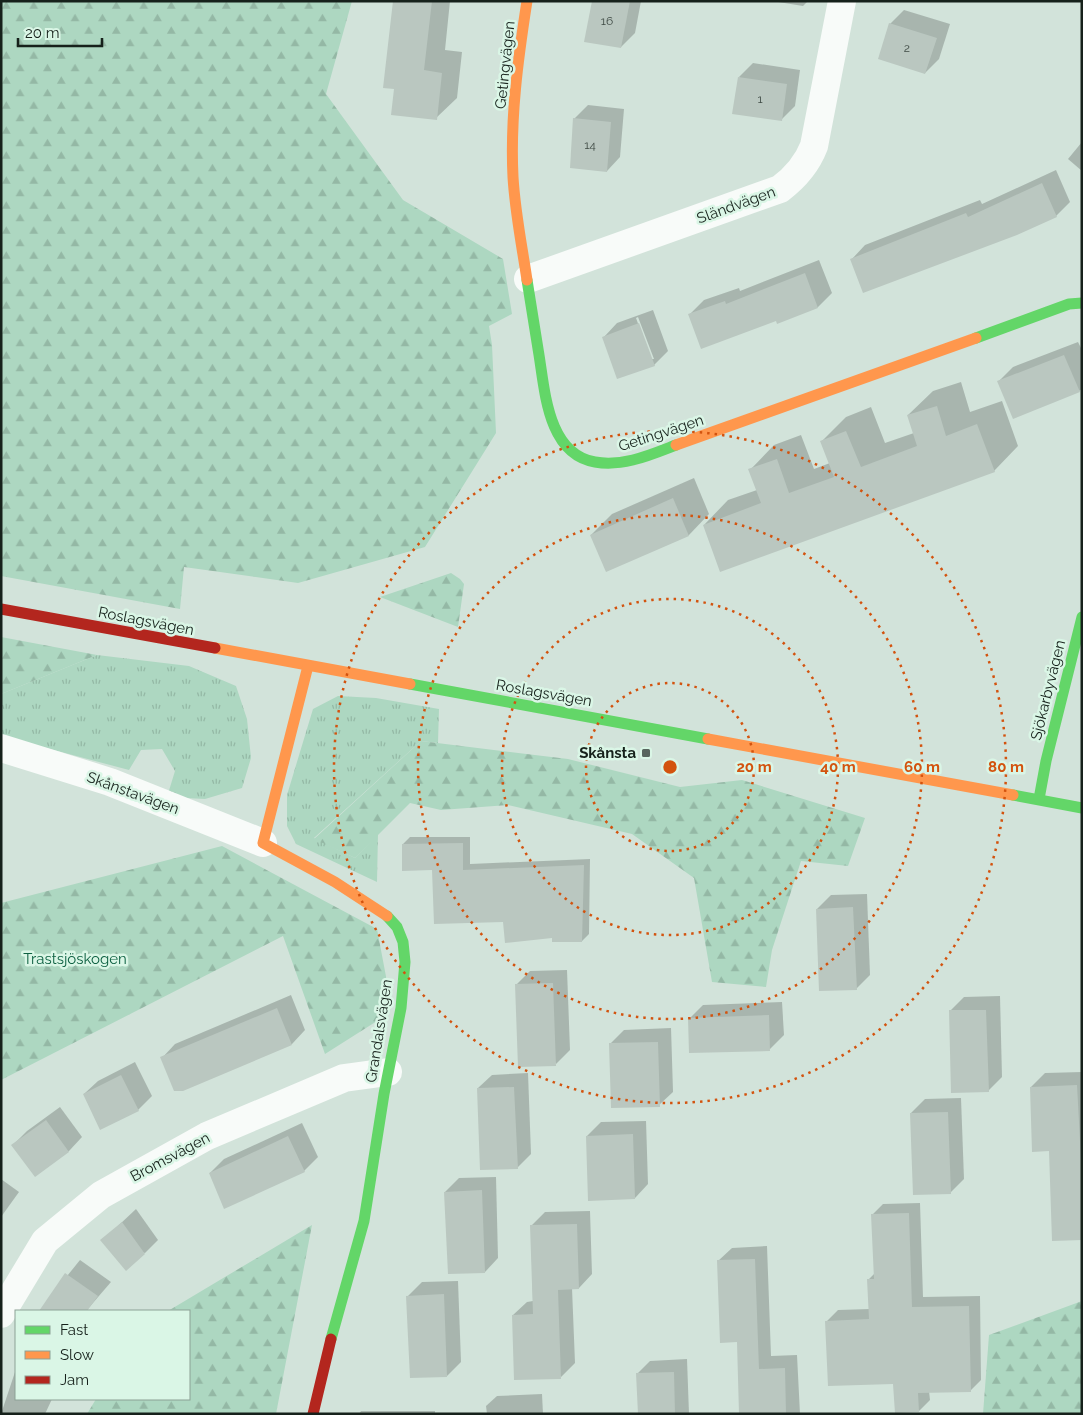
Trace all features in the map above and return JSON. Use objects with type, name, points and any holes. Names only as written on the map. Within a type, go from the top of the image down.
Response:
[{"type":"street","name":"Getingvägen","points":[[527,1],[512,134],[514,203],[528,279],[543,385],[555,430],[564,444],[580,457],[608,464],[642,458],[1060,308],[1082,303]]},
{"type":"street","name":"Sländvägen","points":[[528,279],[780,189],[791,181],[808,161],[814,146],[842,1]]},
{"type":"street","name":"Roslagsvägen","points":[[1,609],[1082,808]]},
{"type":"street","name":"Sjökarbyvägen","points":[[1039,799],[1046,761],[1082,617]]},
{"type":"street","points":[[263,843],[308,666]]},
{"type":"street","name":"Skånstavägen","points":[[1,748],[110,782],[263,843]]},
{"type":"street","name":"Grandalsvägen","points":[[263,843],[378,908],[397,927],[404,951],[402,1004],[388,1072],[364,1221],[319,1377],[313,1414]]},
{"type":"street","name":"Bromsvägen","points":[[1,1314],[45,1241],[100,1195],[207,1136],[344,1078],[388,1072]]},
{"type":"green space","points":[[1,1],[352,1],[326,94],[403,200],[503,259],[512,314],[489,326],[492,345],[496,433],[425,547],[298,583],[184,567],[180,609],[1,576]]},
{"type":"green space","points":[[451,573],[464,584],[458,627],[380,597]]},
{"type":"green space","points":[[1,637],[97,655],[1,694]]},
{"type":"green space","points":[[97,655],[189,666],[236,686],[247,719],[251,758],[242,788],[205,799],[167,797],[175,771],[162,749],[141,750],[129,770],[1,736],[1,694]]},
{"type":"green space","points":[[338,696],[376,698],[439,709],[438,743],[421,741],[314,838],[355,858],[378,834],[377,882],[296,844],[287,826],[287,795],[313,709]]},
{"type":"green space","points":[[421,741],[568,759],[680,787],[742,780],[865,818],[848,866],[801,861],[772,950],[766,987],[712,982],[694,878],[632,834],[508,805],[441,810],[410,803],[355,858],[314,839]]},
{"type":"green space","name":"Trastsjöskogen","points":[[222,846],[377,929],[388,987],[377,1021],[325,1054],[283,936],[1,1080],[1,903]]},
{"type":"green space","points":[[312,1225],[276,1414],[87,1414],[95,1400],[190,1400],[190,1310],[170,1310]]},
{"type":"green space","points":[[1082,1301],[1082,1414],[983,1414],[989,1335]]},
{"type":"building","points":[[393,1],[432,1],[424,70],[442,73],[437,120],[391,115],[394,89],[383,88]]},
{"type":"building","points":[[592,1],[630,1],[621,48],[584,42]]},
{"type":"building","points":[[889,23],[937,38],[925,74],[878,59]]},
{"type":"building","points":[[738,77],[787,84],[782,121],[732,114]]},
{"type":"building","points":[[573,118],[611,122],[607,172],[570,168]]},
{"type":"building","points":[[1042,183],[1057,217],[1017,235],[863,293],[850,259],[966,213],[968,217]]},
{"type":"building","points":[[805,273],[818,308],[777,324],[776,321],[701,349],[688,314],[725,301],[726,304]]},
{"type":"building","points":[[639,323],[655,366],[617,379],[602,337]]},
{"type":"building","points":[[1064,355],[1080,392],[1013,419],[997,381]]},
{"type":"building","points":[[937,406],[946,436],[977,424],[995,472],[720,572],[703,525],[761,503],[748,469],[777,459],[789,493],[834,477],[820,441],[846,431],[861,467],[917,446],[907,415]]},
{"type":"building","points":[[673,498],[689,536],[606,572],[590,535]]},
{"type":"building","points":[[463,843],[463,870],[584,865],[582,942],[552,942],[552,938],[505,943],[503,922],[434,924],[432,870],[402,871],[402,844]]},
{"type":"building","points":[[853,907],[857,990],[819,991],[816,909]]},
{"type":"building","points":[[553,983],[556,1066],[518,1067],[515,984]]},
{"type":"building","points":[[277,1008],[292,1045],[183,1091],[174,1091],[160,1057]]},
{"type":"building","points":[[949,1010],[986,1010],[989,1092],[951,1093]]},
{"type":"building","points":[[769,1015],[770,1051],[689,1053],[688,1018]]},
{"type":"building","points":[[658,1042],[660,1107],[611,1108],[609,1043]]},
{"type":"building","points":[[121,1075],[139,1111],[100,1130],[83,1094]]},
{"type":"building","points":[[1077,1085],[1082,1178],[1082,1240],[1052,1241],[1049,1151],[1032,1152],[1030,1087]]},
{"type":"building","points":[[514,1087],[518,1169],[480,1170],[477,1088]]},
{"type":"building","points":[[948,1112],[951,1194],[913,1195],[910,1113]]},
{"type":"building","points":[[46,1120],[69,1152],[35,1177],[11,1145]]},
{"type":"building","points":[[633,1134],[635,1199],[588,1201],[586,1136]]},
{"type":"building","points":[[288,1136],[305,1172],[224,1209],[209,1173]]},
{"type":"building","points":[[482,1190],[485,1273],[448,1274],[444,1192]]},
{"type":"building","points":[[909,1213],[912,1307],[969,1306],[971,1392],[918,1393],[919,1412],[895,1413],[893,1384],[828,1386],[825,1321],[869,1319],[867,1279],[874,1279],[871,1214]]},
{"type":"building","points":[[122,1222],[145,1254],[126,1271],[100,1240]]},
{"type":"building","points":[[577,1224],[579,1289],[558,1290],[561,1379],[514,1380],[512,1315],[533,1314],[530,1225]]},
{"type":"building","points":[[755,1259],[759,1369],[785,1368],[786,1414],[739,1414],[737,1342],[720,1343],[717,1260]]},
{"type":"building","points":[[65,1273],[98,1296],[88,1310],[40,1310]]},
{"type":"building","points":[[444,1294],[447,1377],[410,1378],[406,1296]]},
{"type":"building","points":[[674,1372],[675,1414],[638,1414],[636,1373]]},
{"type":"traffic: fast","points":[[527,280],[547,403],[558,434],[567,447],[579,457],[595,462],[616,463],[636,459],[676,445]]},
{"type":"traffic: fast","points":[[976,338],[1069,304],[1082,303]]},
{"type":"traffic: fast","points":[[1039,799],[1046,761],[1082,617]]},
{"type":"traffic: fast","points":[[410,684],[708,739]]},
{"type":"traffic: fast","points":[[1013,795],[1082,808]]},
{"type":"traffic: fast","points":[[331,1339],[364,1221],[384,1094],[401,1008],[405,962],[403,942],[397,927],[387,916]]},
{"type":"traffic: slow","points":[[527,1],[516,89],[512,155],[515,203],[527,280]]},
{"type":"traffic: slow","points":[[676,445],[976,338]]},
{"type":"traffic: slow","points":[[215,648],[410,684]]},
{"type":"traffic: slow","points":[[308,666],[263,843],[335,882],[387,916]]},
{"type":"traffic: slow","points":[[708,739],[1013,795]]},
{"type":"traffic: jam","points":[[1,609],[215,648]]},
{"type":"traffic: jam","points":[[313,1414],[331,1339]]},
{"type":"place","name":"Skånsta","points":[[646,753]]}]
